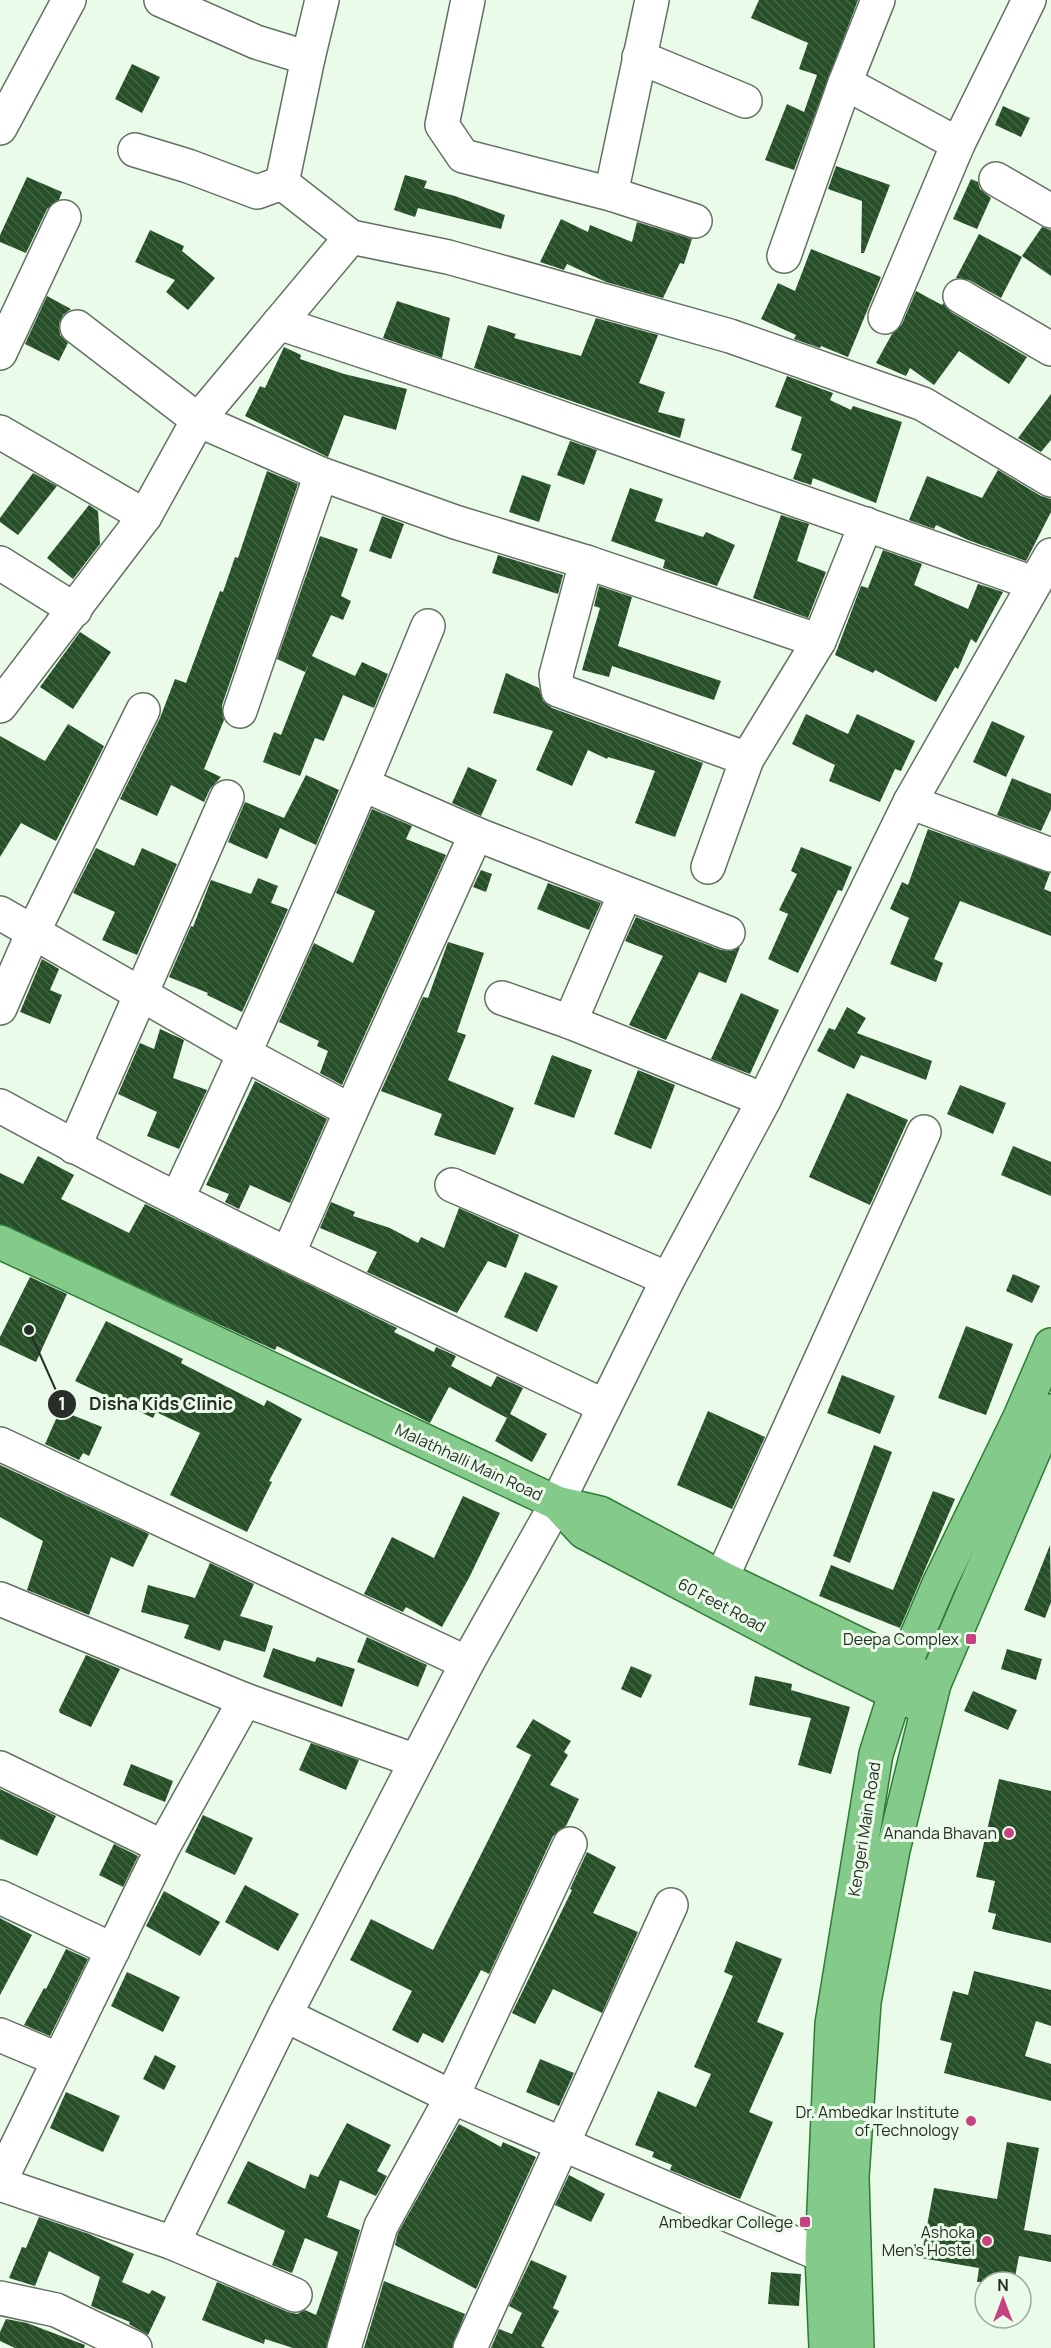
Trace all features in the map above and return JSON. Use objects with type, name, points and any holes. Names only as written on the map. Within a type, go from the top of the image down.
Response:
[{"type":"main road","name":"Malathhalli Main Road","points":[[0,1242],[557,1503]]},
{"type":"main road","name":"Kengeri Main Road","points":[[826,2348],[822,2255],[832,2024],[876,1754],[900,1679],[939,1584],[1051,1345]]},
{"type":"main road","name":"Kengeri Main Road","points":[[856,2348],[852,2177],[864,2002],[893,1850],[931,1697],[1048,1423]]},
{"type":"main road","name":"60 Feet Road","points":[[557,1503],[584,1532],[717,1589],[810,1651],[900,1679],[931,1697]]},
{"type":"street","points":[[0,128],[69,0]]},
{"type":"street","points":[[161,0],[256,42],[308,58]]},
{"type":"street","points":[[282,183],[322,0]]},
{"type":"street","points":[[468,0],[442,125],[463,156],[611,194],[695,221]]},
{"type":"street","points":[[611,194],[652,0]]},
{"type":"street","points":[[784,255],[845,83],[878,0]]},
{"type":"street","points":[[885,317],[958,144],[1029,0]]},
{"type":"street","points":[[639,57],[745,101]]},
{"type":"street","points":[[845,83],[958,144]]},
{"type":"street","points":[[135,150],[257,192],[282,183]]},
{"type":"street","points":[[996,179],[1051,211]]},
{"type":"street","points":[[282,183],[351,237],[448,257],[730,336],[923,404],[1051,480]]},
{"type":"street","points":[[0,353],[64,217]]},
{"type":"street","points":[[0,706],[145,516],[198,420],[351,237]]},
{"type":"street","points":[[960,296],[1051,349]]},
{"type":"street","points":[[279,323],[507,399],[1033,583]]},
{"type":"street","points":[[77,327],[198,420],[321,474],[455,522],[586,562],[819,641]]},
{"type":"street","points":[[0,432],[145,516]]},
{"type":"street","points":[[240,711],[321,474]]},
{"type":"street","points":[[708,867],[747,759],[819,641],[866,524]]},
{"type":"street","points":[[172,2243],[285,2015],[467,1662],[557,1503],[668,1280],[764,1100],[910,802],[1051,555]]},
{"type":"street","points":[[0,562],[75,610]]},
{"type":"street","points":[[586,562],[556,675],[558,690],[747,759]]},
{"type":"street","points":[[178,1197],[245,1054],[363,784],[428,626]]},
{"type":"street","points":[[0,1008],[34,930],[143,710]]},
{"type":"street","points":[[363,784],[476,834],[728,933]]},
{"type":"street","points":[[74,1147],[227,797]]},
{"type":"street","points":[[910,802],[1050,850]]},
{"type":"street","points":[[288,1254],[476,834]]},
{"type":"street","points":[[570,1022],[625,894]]},
{"type":"street","points":[[0,913],[34,930],[245,1054],[351,1111]]},
{"type":"street","points":[[502,998],[570,1022],[764,1100]]},
{"type":"street","points":[[0,1106],[74,1147],[288,1254],[604,1406]]},
{"type":"street","points":[[717,1589],[924,1131]]},
{"type":"street","points":[[452,1185],[668,1280]]},
{"type":"street","points":[[0,1444],[467,1662]]},
{"type":"street","points":[[0,1599],[245,1700],[416,1761]]},
{"type":"street","points":[[245,1700],[163,1847],[57,2060],[0,2182],[172,2243],[295,2295]]},
{"type":"street","points":[[0,1768],[163,1847]]},
{"type":"street","points":[[344,2348],[381,2226],[452,2097],[570,1844]]},
{"type":"street","points":[[0,1897],[113,1950]]},
{"type":"street","points":[[470,2348],[671,1905]]},
{"type":"street","points":[[285,2015],[452,2097],[822,2255]]},
{"type":"street","points":[[0,2035],[57,2060]]},
{"type":"street","points":[[0,2298],[56,2310],[135,2348]]},
{"type":"building","points":[[759,0],[858,0],[794,170],[765,160],[787,104],[804,112],[817,75],[799,69],[808,43],[751,18]]},
{"type":"building","points":[[132,64],[160,77],[142,113],[115,99]]},
{"type":"building","points":[[1003,106],[1030,118],[1021,137],[995,125]]},
{"type":"building","points":[[836,166],[890,185],[864,253],[861,253],[862,201],[828,189]]},
{"type":"building","points":[[405,175],[427,181],[424,188],[455,196],[505,215],[501,229],[418,208],[415,217],[394,210]]},
{"type":"building","points":[[27,177],[62,192],[59,200],[47,209],[26,253],[0,242],[0,235]]},
{"type":"building","points":[[971,179],[978,182],[980,189],[991,198],[977,229],[953,219]]},
{"type":"building","points":[[561,219],[588,232],[590,225],[632,242],[637,222],[692,239],[684,264],[680,263],[663,298],[606,282],[567,264],[564,270],[540,262]]},
{"type":"building","points":[[1042,227],[1051,230],[1051,276],[1022,256]]},
{"type":"building","points":[[150,230],[184,246],[182,251],[215,278],[188,310],[166,292],[175,280],[135,262]]},
{"type":"building","points":[[979,234],[1022,257],[1001,298],[969,280],[956,278]]},
{"type":"building","points":[[811,249],[881,277],[848,357],[821,346],[820,348],[794,339],[796,335],[761,319],[778,283],[795,291]]},
{"type":"building","points":[[916,291],[942,305],[943,303],[951,312],[1027,357],[1009,384],[959,351],[934,385],[910,368],[906,376],[876,363],[892,334],[902,324]]},
{"type":"building","points":[[47,296],[71,309],[63,315],[59,324],[60,335],[68,343],[59,361],[25,344]]},
{"type":"building","points":[[397,301],[450,318],[442,358],[383,338]]},
{"type":"building","points":[[596,318],[658,335],[639,383],[665,392],[658,412],[685,419],[680,438],[474,368],[488,325],[516,334],[514,338],[581,356]]},
{"type":"building","points":[[284,347],[301,355],[300,359],[344,374],[407,389],[396,430],[344,415],[328,457],[245,416],[260,386],[265,388]]},
{"type":"building","points":[[787,376],[833,393],[830,400],[851,410],[853,406],[902,422],[876,503],[813,478],[811,485],[793,479],[802,454],[791,450],[802,417],[775,407]]},
{"type":"building","points":[[1051,394],[1051,440],[1041,452],[1018,438]]},
{"type":"building","points":[[570,441],[597,450],[584,485],[557,475]]},
{"type":"building","points":[[998,470],[1041,496],[1051,499],[1051,512],[1026,561],[968,540],[936,525],[934,529],[909,520],[927,476],[982,498]]},
{"type":"building","points":[[267,471],[298,484],[222,705],[224,720],[204,769],[221,777],[210,789],[204,802],[171,785],[157,816],[120,799],[160,718],[175,679],[186,683],[220,591],[223,592],[235,557],[238,558]]},
{"type":"building","points":[[33,473],[57,486],[18,535],[0,522],[0,518]]},
{"type":"building","points":[[522,475],[551,485],[539,522],[509,512]]},
{"type":"building","points":[[630,488],[663,499],[655,521],[703,537],[706,532],[735,545],[717,586],[663,568],[665,560],[611,541]]},
{"type":"building","points":[[89,505],[98,511],[100,544],[73,579],[47,558]]},
{"type":"building","points":[[781,515],[809,524],[797,561],[826,572],[808,618],[753,598]]},
{"type":"building","points":[[382,516],[404,524],[391,559],[369,551]]},
{"type":"building","points":[[320,536],[358,549],[341,596],[351,601],[343,620],[331,615],[312,656],[355,676],[362,662],[388,674],[374,708],[343,695],[324,741],[315,738],[300,776],[263,762],[274,732],[281,735],[309,663],[305,672],[277,659]]},
{"type":"building","points":[[883,550],[922,564],[914,585],[968,609],[978,584],[1003,592],[976,643],[971,639],[958,669],[955,667],[936,702],[875,670],[873,673],[835,655],[861,586],[868,588]]},
{"type":"building","points":[[498,555],[563,575],[558,594],[492,573]]},
{"type":"building","points":[[599,586],[632,597],[618,646],[721,681],[714,700],[612,666],[609,677],[582,670],[600,608],[594,606]]},
{"type":"building","points":[[80,632],[111,652],[73,709],[40,687]]},
{"type":"building","points":[[506,673],[539,688],[543,701],[552,708],[703,763],[675,837],[635,823],[655,771],[608,757],[607,759],[588,750],[572,786],[536,770],[553,731],[493,713]]},
{"type":"building","points":[[806,714],[848,734],[857,714],[915,741],[901,771],[895,769],[880,802],[829,781],[835,765],[792,744]]},
{"type":"building","points":[[992,721],[1025,736],[1006,777],[973,762]]},
{"type":"building","points":[[68,724],[104,746],[56,841],[21,823],[0,857],[0,736],[45,761]]},
{"type":"building","points":[[468,767],[497,780],[481,816],[452,803]]},
{"type":"building","points":[[306,775],[339,790],[316,845],[280,828],[267,859],[228,842],[245,802],[284,818]]},
{"type":"building","points":[[1012,778],[1051,794],[1051,809],[1041,831],[997,815]]},
{"type":"building","points":[[372,809],[412,826],[406,839],[446,855],[342,1085],[320,1073],[328,1051],[317,1046],[319,1041],[279,1022],[314,943],[353,963],[375,911],[336,893]]},
{"type":"building","points":[[928,829],[1050,873],[1044,889],[1051,892],[1051,936],[960,901],[934,959],[943,963],[936,982],[890,964],[909,918],[890,909],[902,882],[908,885]]},
{"type":"building","points":[[801,847],[852,867],[842,891],[838,890],[798,973],[768,959],[788,914],[779,910],[797,874],[791,871]]},
{"type":"building","points":[[96,848],[134,866],[142,848],[177,864],[137,955],[102,940],[115,912],[73,893]]},
{"type":"building","points":[[481,870],[492,874],[486,892],[473,887]]},
{"type":"building","points":[[258,878],[278,886],[271,903],[288,909],[242,1012],[207,995],[208,993],[169,977],[191,926],[193,927],[211,880],[251,894]]},
{"type":"building","points":[[548,883],[601,903],[589,930],[537,909]]},
{"type":"building","points":[[636,917],[721,950],[731,951],[740,947],[726,983],[699,972],[666,1040],[629,1025],[663,956],[625,941]]},
{"type":"building","points":[[448,942],[484,953],[457,1032],[466,1035],[448,1080],[514,1108],[495,1155],[434,1135],[442,1114],[381,1091],[423,997],[428,998]]},
{"type":"building","points":[[42,959],[59,969],[50,990],[62,995],[50,1024],[20,1012]]},
{"type":"building","points":[[741,993],[779,1010],[750,1074],[711,1059]]},
{"type":"building","points":[[847,1007],[866,1018],[857,1033],[932,1061],[926,1080],[861,1055],[854,1069],[817,1051],[829,1028],[835,1030]]},
{"type":"building","points":[[160,1029],[184,1040],[173,1078],[207,1090],[179,1149],[147,1136],[157,1112],[118,1094],[140,1043],[154,1049]]},
{"type":"building","points":[[552,1055],[592,1070],[574,1118],[534,1104]]},
{"type":"building","points":[[638,1070],[675,1085],[651,1149],[614,1134]]},
{"type":"building","points":[[255,1081],[327,1119],[290,1203],[250,1185],[239,1209],[225,1202],[229,1194],[206,1185]]},
{"type":"building","points":[[960,1085],[1006,1103],[993,1134],[947,1114]]},
{"type":"building","points":[[847,1093],[908,1120],[870,1205],[809,1177]]},
{"type":"building","points":[[1013,1146],[1051,1162],[1051,1196],[1001,1175]]},
{"type":"building","points":[[38,1156],[74,1175],[61,1199],[129,1233],[145,1204],[397,1328],[394,1332],[434,1352],[436,1347],[456,1356],[451,1366],[491,1387],[497,1376],[523,1388],[510,1414],[547,1434],[532,1462],[495,1441],[507,1418],[449,1387],[430,1423],[277,1346],[275,1350],[0,1224],[0,1173],[23,1184]]},
{"type":"building","points":[[331,1202],[355,1212],[353,1216],[390,1228],[418,1243],[421,1237],[444,1248],[459,1208],[519,1235],[506,1268],[488,1261],[457,1313],[367,1272],[377,1252],[320,1228]]},
{"type":"building","points":[[525,1272],[558,1286],[537,1332],[504,1317]]},
{"type":"building","points":[[1013,1274],[1040,1286],[1032,1303],[1006,1291]]},
{"type":"building","points":[[30,1277],[67,1294],[36,1362],[0,1345],[0,1337]]},
{"type":"building","points":[[106,1321],[183,1359],[181,1363],[264,1406],[267,1400],[302,1419],[269,1481],[272,1482],[247,1532],[170,1495],[200,1433],[156,1412],[153,1418],[75,1381]]},
{"type":"building","points":[[966,1326],[1013,1344],[986,1415],[938,1398]]},
{"type":"building","points":[[842,1375],[895,1396],[880,1434],[827,1413]]},
{"type":"building","points":[[60,1410],[102,1427],[89,1456],[83,1453],[79,1460],[45,1444]]},
{"type":"building","points":[[708,1411],[765,1437],[732,1509],[677,1485]]},
{"type":"building","points":[[874,1445],[892,1452],[850,1563],[833,1556]]},
{"type":"building","points":[[0,1465],[149,1534],[133,1567],[111,1557],[89,1615],[27,1590],[43,1541],[0,1517]]},
{"type":"building","points":[[933,1491],[955,1499],[900,1628],[819,1596],[831,1565],[893,1590]]},
{"type":"building","points":[[463,1496],[500,1513],[470,1576],[442,1627],[406,1607],[403,1612],[364,1594],[392,1537],[434,1558]]},
{"type":"building","points":[[1050,1545],[1051,1602],[1045,1618],[1024,1610]]},
{"type":"building","points":[[210,1563],[254,1584],[240,1616],[273,1626],[265,1652],[224,1640],[220,1651],[184,1638],[189,1625],[141,1612],[148,1585],[195,1598]]},
{"type":"building","points":[[367,1637],[427,1665],[418,1687],[357,1662]]},
{"type":"building","points":[[273,1648],[315,1662],[317,1657],[355,1669],[342,1707],[263,1677]]},
{"type":"building","points":[[1007,1649],[1042,1659],[1036,1680],[1001,1669]]},
{"type":"building","points":[[86,1655],[120,1669],[91,1727],[60,1713],[59,1710]]},
{"type":"building","points":[[631,1666],[652,1675],[641,1698],[621,1689]]},
{"type":"building","points":[[755,1676],[792,1684],[791,1690],[850,1707],[831,1774],[798,1765],[811,1718],[749,1705]]},
{"type":"building","points":[[973,1691],[1017,1710],[1008,1730],[964,1711]]},
{"type":"building","points":[[533,1719],[571,1741],[564,1752],[568,1755],[550,1785],[579,1799],[566,1826],[553,1836],[489,1974],[481,1970],[443,2043],[423,2033],[418,2043],[392,2030],[412,1991],[350,1960],[371,1919],[433,1950],[531,1755],[516,1747]]},
{"type":"building","points":[[311,1743],[359,1760],[346,1790],[299,1770]]},
{"type":"building","points":[[131,1764],[173,1781],[165,1802],[123,1785]]},
{"type":"building","name":"Ananda Bhavan","points":[[999,1779],[1051,1791],[1051,1943],[992,1929],[996,1914],[988,1912],[995,1881],[976,1877]]},
{"type":"building","points":[[0,1789],[56,1816],[37,1856],[0,1839]]},
{"type":"building","points":[[203,1815],[253,1838],[235,1875],[185,1852]]},
{"type":"building","points":[[114,1844],[138,1856],[123,1887],[99,1875]]},
{"type":"building","points":[[587,1852],[616,1867],[593,1913],[638,1932],[602,2013],[553,1989],[535,2024],[512,2013],[572,1890],[570,1889]]},
{"type":"building","points":[[245,1885],[299,1914],[278,1951],[225,1922]]},
{"type":"building","points":[[164,1891],[220,1922],[200,1956],[146,1926]]},
{"type":"building","points":[[0,1918],[32,1935],[0,1995]]},
{"type":"building","points":[[736,1941],[782,1959],[757,2022],[784,2033],[749,2112],[773,2122],[740,2199],[670,2170],[672,2165],[652,2157],[654,2152],[635,2145],[658,2091],[696,2107],[711,2074],[694,2067],[733,1976],[724,1972]]},
{"type":"building","points":[[66,1949],[88,1959],[50,2036],[24,2025],[44,1988],[46,1989]]},
{"type":"building","points":[[974,1971],[1051,1990],[1051,2026],[1036,2021],[1025,2056],[1051,2064],[1051,2101],[944,2073],[952,2043],[940,2040],[953,1991],[968,1995]]},
{"type":"building","points":[[127,1972],[180,1997],[163,2032],[111,2006]]},
{"type":"building","points":[[155,2055],[176,2066],[164,2090],[143,2079]]},
{"type":"building","points":[[540,2059],[574,2073],[559,2106],[526,2092]]},
{"type":"building","points":[[66,2092],[120,2116],[103,2152],[50,2128]]},
{"type":"building","points":[[347,2123],[391,2145],[377,2171],[387,2176],[376,2196],[340,2180],[327,2217],[360,2230],[326,2348],[293,2348],[265,2339],[264,2344],[202,2320],[217,2282],[288,2312],[297,2314],[305,2310],[316,2315],[338,2252],[305,2238],[292,2273],[272,2265],[285,2231],[227,2203],[248,2161],[305,2189],[310,2174],[318,2177]]},
{"type":"building","points":[[459,2124],[501,2147],[503,2142],[536,2157],[476,2289],[395,2245],[398,2233]]},
{"type":"building","name":"Ashoka Men's Hostel","points":[[1007,2142],[1039,2148],[1024,2230],[1051,2235],[1051,2262],[1019,2256],[1016,2270],[979,2270],[979,2268],[921,2258],[934,2188],[997,2199]]},
{"type":"building","points":[[569,2175],[605,2194],[591,2222],[555,2205]]},
{"type":"building","points":[[39,2217],[89,2234],[134,2254],[122,2282],[149,2294],[152,2290],[166,2297],[148,2335],[129,2324],[130,2322],[91,2306],[100,2277],[49,2251],[35,2286],[9,2278],[22,2247],[26,2248]]},
{"type":"building","points":[[531,2260],[567,2276],[553,2308],[559,2311],[541,2346],[545,2348],[491,2348],[499,2329],[512,2334],[522,2313],[509,2306]]},
{"type":"building","points":[[771,2272],[801,2274],[799,2306],[768,2304]]},
{"type":"building","points":[[384,2281],[465,2314],[452,2348],[364,2348]]},
{"type":"building","points":[[6,2319],[27,2323],[85,2345],[84,2348],[15,2348],[0,2341],[0,2332]]},
{"type":"place","name":"Disha Kids Clinic","points":[[29,1330]]},
{"type":"place","name":"Deepa Complex","points":[[971,1639]]},
{"type":"place","name":"Ananda Bhavan","points":[[1009,1833]]},
{"type":"place","name":"Dr. Ambedkar Institute of Technology","points":[[971,2121]]},
{"type":"place","name":"Ambedkar College","points":[[805,2222]]},
{"type":"place","name":"Ashoka Men's Hostel","points":[[987,2241]]}]
